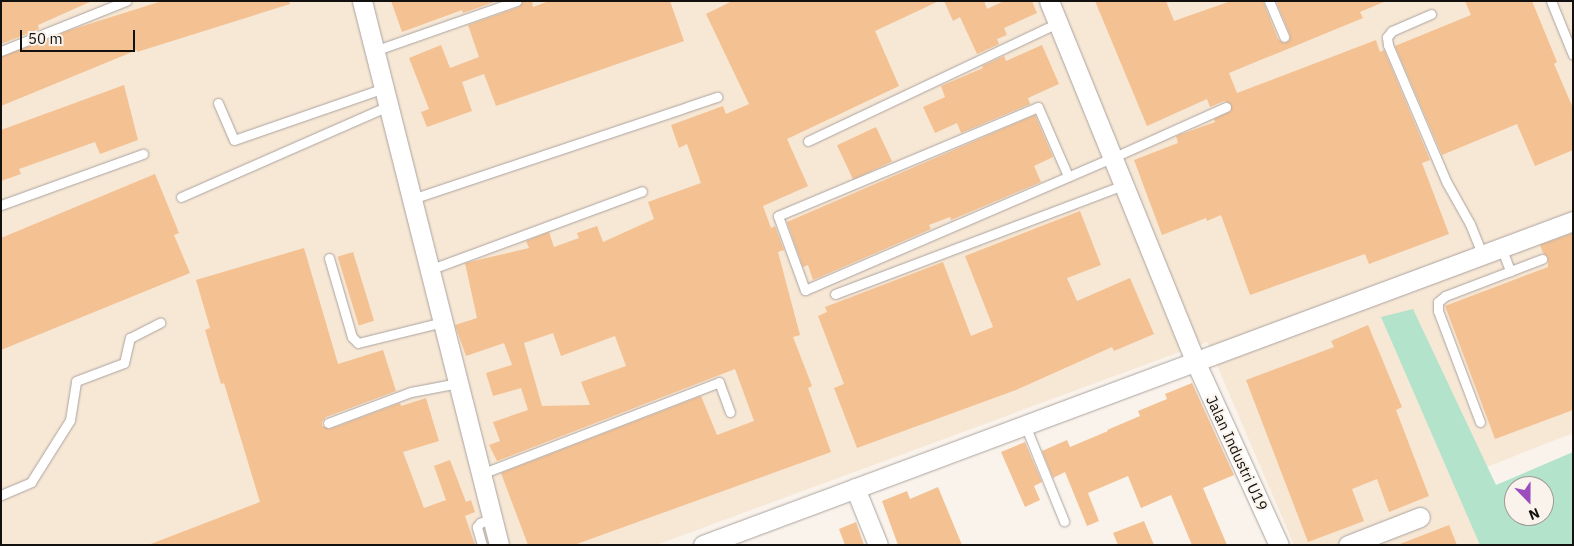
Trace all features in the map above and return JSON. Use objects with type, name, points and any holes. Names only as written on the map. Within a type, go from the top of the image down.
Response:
[{"type":"street","points":[[362,1],[499,545]]},
{"type":"street","name":"Jalan Industri U19","points":[[1049,1],[1194,361],[1280,545]]},
{"type":"street","points":[[704,545],[1573,220]]},
{"type":"street","points":[[855,488],[878,545]]},
{"type":"street","points":[[1348,545],[1420,517]]},
{"type":"lane","points":[[1,51],[126,1]]},
{"type":"lane","points":[[374,51],[517,1]]},
{"type":"lane","points":[[1269,1],[1284,37]]},
{"type":"lane","points":[[1551,1],[1573,55]]},
{"type":"lane","points":[[1431,14],[1392,31],[1387,36],[1388,45],[1447,183],[1470,224],[1482,254]]},
{"type":"lane","points":[[808,141],[1058,23]]},
{"type":"lane","points":[[218,103],[234,140],[384,88]]},
{"type":"lane","points":[[412,199],[717,97]]},
{"type":"lane","points":[[181,197],[388,106]]},
{"type":"lane","points":[[1068,176],[1038,107],[778,216],[805,290],[1112,158],[1226,107]]},
{"type":"lane","points":[[1,204],[144,154]]},
{"type":"lane","points":[[835,294],[1123,185]]},
{"type":"lane","points":[[429,270],[642,191]]},
{"type":"lane","points":[[1500,248],[1510,271]]},
{"type":"lane","points":[[329,258],[354,340],[363,343],[443,322]]},
{"type":"lane","points":[[1480,422],[1437,306],[1445,296],[1542,259]]},
{"type":"lane","points":[[1,495],[31,482],[70,420],[76,381],[124,363],[130,338],[160,323]]},
{"type":"lane","points":[[328,423],[411,392],[458,382]]},
{"type":"lane","points":[[481,474],[719,382],[730,412]]},
{"type":"lane","points":[[1025,425],[1064,521]]},
{"type":"lane","points":[[482,545],[478,528],[480,523],[492,518]]},
{"type":"shaded area","points":[[1,1],[1573,1],[1573,433],[1456,479],[1483,545],[1294,545],[1207,342],[656,545],[1,545]]},
{"type":"green space","points":[[1413,309],[1496,485],[1504,482],[1504,526],[1554,526],[1554,476],[1517,476],[1573,452],[1573,545],[1480,545],[1381,317]]},
{"type":"building","points":[[1,1],[92,1],[38,25],[39,29],[1,44]]},
{"type":"building","points":[[162,1],[289,1],[290,4],[137,52],[137,50],[1,106],[1,57],[70,30]]},
{"type":"building","points":[[391,1],[497,1],[463,13],[462,10],[402,32]]},
{"type":"building","points":[[523,1],[532,1],[533,7],[549,1],[670,1],[684,41],[496,106],[484,74],[462,82],[472,111],[427,127],[421,112],[429,109],[409,58],[441,45],[450,68],[479,57],[468,25],[519,7]]},
{"type":"building","points":[[732,1],[939,1],[875,31],[899,86],[787,139],[808,186],[763,206],[771,228],[775,226],[784,250],[778,252],[800,335],[793,337],[812,386],[808,388],[831,452],[574,545],[528,545],[501,473],[701,396],[717,435],[754,421],[735,369],[497,461],[489,445],[500,441],[493,422],[528,410],[521,388],[493,396],[486,373],[512,365],[504,343],[466,356],[455,325],[477,318],[465,263],[529,248],[526,241],[549,232],[554,247],[579,238],[577,233],[597,226],[603,242],[654,219],[648,202],[701,183],[687,144],[679,148],[671,125],[723,106],[726,114],[749,104],[706,14]],"holes":[[[553,333],[561,356],[615,336],[626,366],[581,382],[590,405],[542,406],[524,343]]]},
{"type":"building","points":[[944,1],[984,1],[987,9],[1004,1],[1032,1],[1037,13],[1004,28],[1007,35],[997,39],[999,44],[977,54],[960,17],[953,21]]},
{"type":"building","points":[[1095,1],[1166,1],[1174,21],[1231,1],[1263,1],[1278,39],[1284,43],[1289,40],[1290,35],[1276,1],[1386,1],[1360,12],[1363,18],[1229,73],[1237,93],[1376,40],[1380,52],[1384,50],[1430,160],[1422,163],[1449,234],[1369,264],[1365,254],[1250,295],[1221,215],[1207,221],[1206,218],[1162,235],[1134,160],[1178,143],[1176,136],[1215,122],[1214,119],[1231,111],[1231,104],[1224,101],[1210,107],[1207,99],[1147,126]]},
{"type":"building","points":[[1465,1],[1532,1],[1557,62],[1554,64],[1573,108],[1573,150],[1535,166],[1517,124],[1442,155],[1395,46],[1471,15]]},
{"type":"building","points":[[1042,45],[1059,84],[1028,98],[1030,104],[961,133],[957,123],[935,133],[923,107],[945,97],[941,86],[983,68],[982,66],[1004,56],[1006,61]]},
{"type":"building","points":[[124,85],[138,140],[100,154],[95,142],[19,169],[21,174],[1,181],[1,130]]},
{"type":"building","points":[[1035,115],[1053,157],[1034,166],[1041,182],[951,220],[950,217],[929,225],[931,229],[813,280],[808,265],[803,267],[787,222]]},
{"type":"building","points":[[876,127],[892,161],[853,180],[837,145]]},
{"type":"building","points":[[155,174],[179,233],[174,235],[190,273],[1,350],[1,238]]},
{"type":"building","points":[[1080,211],[1101,265],[1067,278],[1077,301],[1130,278],[1154,334],[1114,351],[1112,347],[1016,390],[857,448],[834,388],[844,384],[818,316],[827,312],[825,307],[943,262],[971,336],[993,327],[965,256]]},
{"type":"building","points":[[1573,233],[1573,410],[1495,439],[1445,306],[1548,267],[1548,257],[1543,253],[1540,245]]},
{"type":"building","points":[[304,248],[338,364],[383,350],[396,391],[326,417],[322,422],[322,426],[330,429],[400,403],[401,406],[426,398],[439,441],[403,452],[424,508],[446,500],[434,466],[450,460],[466,502],[471,500],[475,512],[465,516],[475,545],[148,545],[260,502],[224,383],[221,384],[205,330],[210,328],[196,280]]},
{"type":"building","points":[[353,252],[374,321],[359,326],[338,257]]},
{"type":"building","points":[[1368,325],[1402,407],[1396,410],[1429,496],[1389,512],[1377,479],[1352,489],[1364,521],[1308,542],[1246,380],[1334,347],[1331,341]]},
{"type":"building","points":[[1192,383],[1234,475],[1203,488],[1227,545],[1192,545],[1171,495],[1141,508],[1128,476],[1088,493],[1099,521],[1087,526],[1065,472],[1053,478],[1042,451],[1067,440],[1070,447],[1108,431],[1140,416],[1138,411],[1167,399],[1165,394]]},
{"type":"building","points":[[1025,442],[1042,482],[1034,486],[1040,500],[1025,507],[1001,452]]},
{"type":"building","points":[[938,487],[962,545],[898,545],[882,501],[907,491],[910,499]]},
{"type":"building","points":[[1144,521],[1154,545],[1118,545],[1113,533]]},
{"type":"building","points":[[856,522],[864,545],[845,545],[839,529]]},
{"type":"building","points":[[1449,525],[1457,545],[1400,544]]}]
